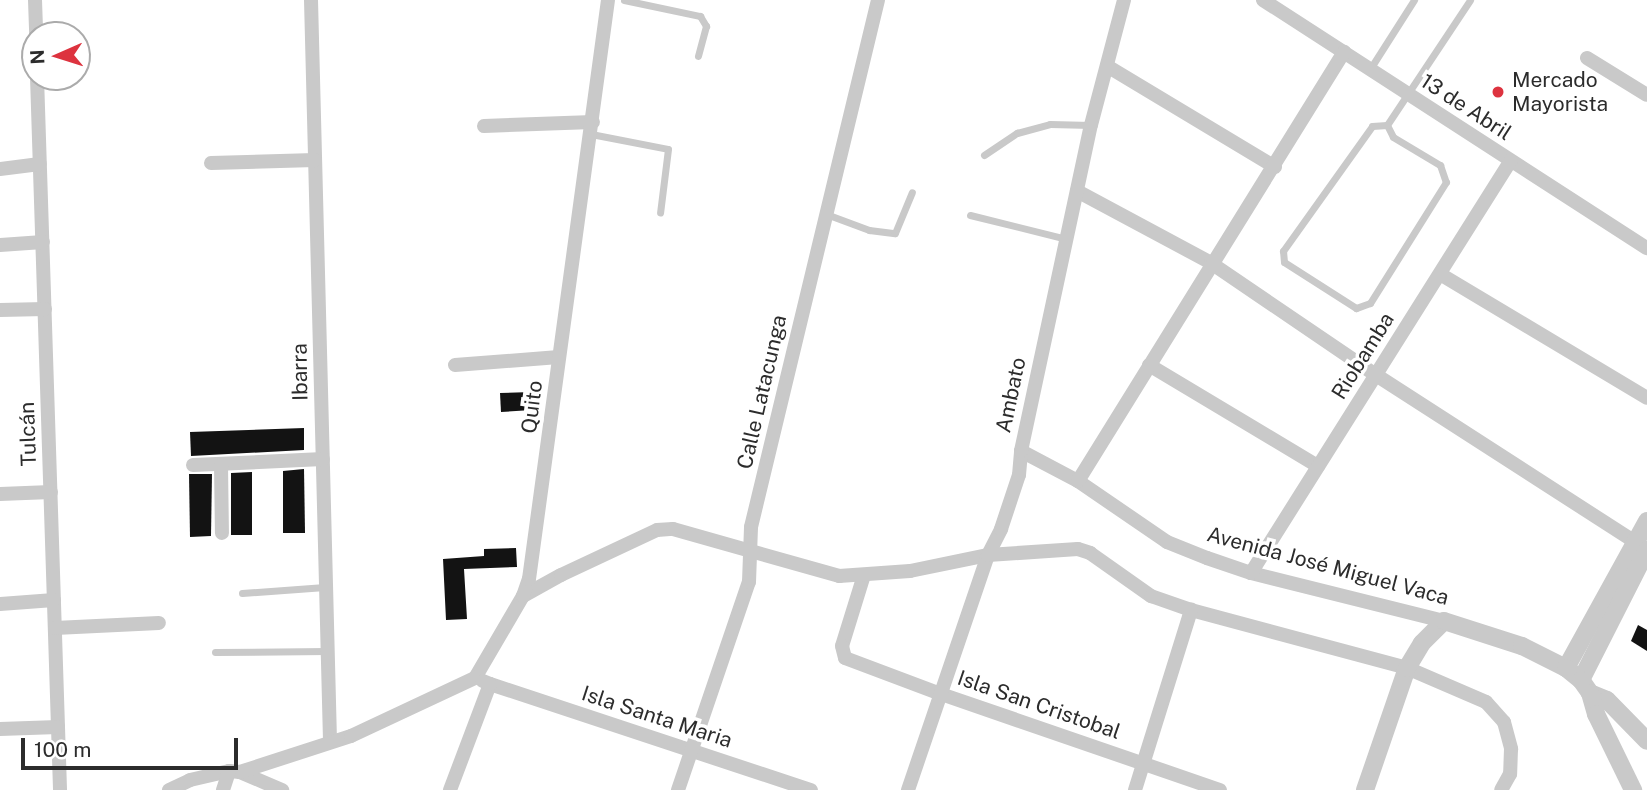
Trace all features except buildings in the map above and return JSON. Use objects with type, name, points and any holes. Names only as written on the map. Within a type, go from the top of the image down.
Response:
[{"type":"street","points":[[35,0],[36,21]]},
{"type":"street","name":"Ibarra","points":[[311,0],[330,742]]},
{"type":"street","name":"Quito","points":[[475,678],[523,596],[535,549],[608,0]]},
{"type":"street","name":"Calle Latacunga","points":[[678,790],[749,582],[751,527],[877,0]]},
{"type":"street","name":"Ambato","points":[[908,790],[988,555],[1002,529],[1019,475],[1021,451],[1091,125],[1125,0]]},
{"type":"street","name":"13 de Abril","points":[[1263,0],[1647,248]]},
{"type":"street","points":[[1078,481],[1211,262],[1275,167],[1344,52]]},
{"type":"street","points":[[1587,58],[1647,95]]},
{"type":"street","points":[[1107,66],[1275,167]]},
{"type":"street","name":"Tulcán","points":[[37,91],[60,790]]},
{"type":"street","points":[[484,126],[592,128]]},
{"type":"street","points":[[211,163],[315,160]]},
{"type":"street","name":"Riobamba","points":[[1251,573],[1510,161]]},
{"type":"street","points":[[0,169],[40,164]]},
{"type":"street","points":[[1077,191],[1211,262],[1376,375],[1642,546]]},
{"type":"street","points":[[0,245],[43,242]]},
{"type":"street","points":[[1440,274],[1647,398]]},
{"type":"street","points":[[0,310],[45,309]]},
{"type":"street","points":[[455,365],[559,357]]},
{"type":"street","points":[[1149,365],[1318,466]]},
{"type":"street","name":"Avenida José Miguel Vaca","points":[[1021,451],[1078,481],[1167,542],[1251,573],[1500,637],[1566,668],[1585,687],[1607,700],[1647,741]]},
{"type":"street","points":[[193,465],[323,459]]},
{"type":"street","points":[[221,465],[222,533]]},
{"type":"street","points":[[0,494],[51,492]]},
{"type":"street","points":[[1633,790],[1585,687],[1642,546],[1647,522]]},
{"type":"street","points":[[523,596],[657,530],[673,529],[839,576],[910,571],[988,555],[1078,549],[1090,553],[1151,596],[1191,610],[1407,668],[1486,702],[1504,722],[1511,748],[1510,774],[1501,790]]},
{"type":"street","points":[[1566,668],[1642,546]]},
{"type":"street","name":"Isla San Cristobal","points":[[864,575],[842,646],[845,658],[1220,790]]},
{"type":"street","points":[[0,604],[54,600]]},
{"type":"street","points":[[1135,790],[1191,610]]},
{"type":"street","points":[[1365,790],[1407,668],[1422,643],[1444,621]]},
{"type":"street","points":[[55,628],[159,623]]},
{"type":"street","points":[[169,790],[190,780],[234,772],[351,736],[475,678],[490,684],[450,790]]},
{"type":"street","name":"Isla Santa Maria","points":[[490,684],[811,790]]},
{"type":"street","points":[[0,729],[58,727]]},
{"type":"street","points":[[223,790],[234,772]]},
{"type":"street","points":[[234,772],[282,790]]},
{"type":"lane","points":[[624,0],[700,16],[706,26],[698,56]]},
{"type":"lane","points":[[1370,69],[1414,0]]},
{"type":"lane","points":[[1387,125],[1393,137],[1440,165],[1446,182],[1370,303],[1356,308],[1284,262],[1283,251],[1372,126],[1387,125],[1470,0]]},
{"type":"lane","points":[[984,155],[1017,133],[1050,124],[1091,125]]},
{"type":"lane","points":[[592,128],[668,149],[660,213]]},
{"type":"lane","points":[[826,213],[869,230],[895,233],[912,192]]},
{"type":"lane","points":[[970,215],[1067,239]]},
{"type":"lane","points":[[242,593],[326,587]]},
{"type":"lane","points":[[215,652],[328,651]]},
{"type":"place","name":"Mercado Mayorista","points":[[1498,92]]}]
